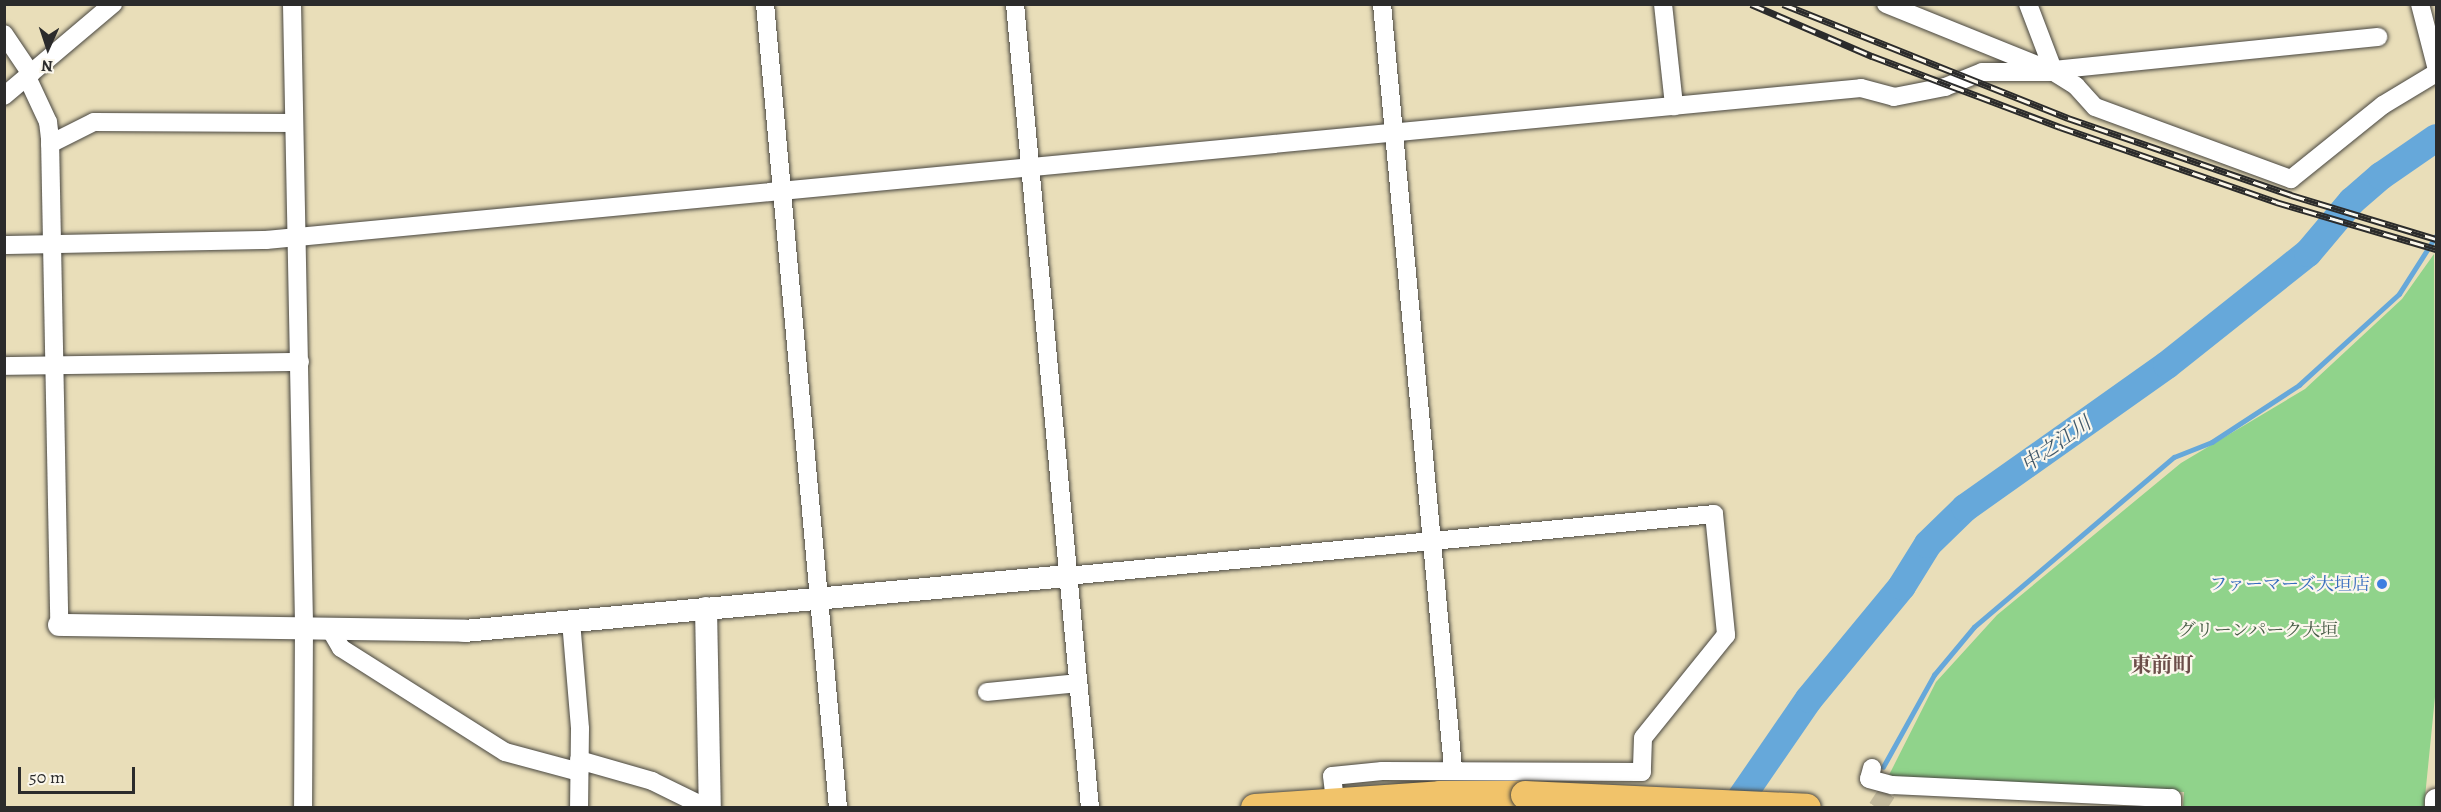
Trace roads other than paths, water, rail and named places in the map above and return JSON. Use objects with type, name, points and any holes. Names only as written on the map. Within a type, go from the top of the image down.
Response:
[{"type":"main road","points":[[1255,807],[1335,800],[1525,795],[1807,807]]},
{"type":"street","points":[[4,96],[113,4]]},
{"type":"street","points":[[292,4],[304,626],[303,807]]},
{"type":"street","points":[[765,4],[838,807]]},
{"type":"street","points":[[1015,4],[1090,807]]},
{"type":"street","points":[[1382,4],[1430,540],[1453,768]]},
{"type":"street","points":[[1663,4],[1674,106]]},
{"type":"street","points":[[1886,4],[2054,71],[2076,86],[2095,107],[2291,179],[2383,105],[2436,73]]},
{"type":"street","points":[[2028,4],[2054,71]]},
{"type":"street","points":[[2420,4],[2424,28],[2434,58]]},
{"type":"street","points":[[4,34],[29,76],[48,122],[59,625],[304,626],[330,629],[464,631],[1714,514],[1726,635],[1643,738],[1642,772],[1453,768],[1332,776],[1335,800]]},
{"type":"street","points":[[4,245],[297,236],[1861,88],[1894,97],[1945,87],[1982,72],[2054,71],[2378,37]]},
{"type":"street","points":[[50,144],[94,122],[294,123]]},
{"type":"street","points":[[4,366],[300,362]]},
{"type":"street","points":[[330,629],[341,648],[505,752],[652,781],[709,807],[706,608]]},
{"type":"street","points":[[571,621],[579,807]]},
{"type":"street","points":[[987,692],[1078,683]]},
{"type":"street","points":[[1872,768],[1869,778],[1892,785],[2172,798],[2172,807]]},
{"type":"street","points":[[2436,800],[2436,807]]},
{"type":"waterway","name":"中之江川","points":[[1734,808],[1809,699],[1902,586],[1928,544],[1965,508],[2167,365],[2308,253],[2352,201],[2381,176],[2436,138]]},
{"type":"waterway","points":[[2432,139],[2436,150]]},
{"type":"waterway","points":[[1883,767],[1934,675],[1974,627],[2174,457],[2212,442],[2299,385],[2399,294],[2436,236]]},
{"type":"tunnel","points":[[1877,808],[1892,785]]},
{"type":"railway","points":[[1751,4],[1872,56],[2060,127],[2276,202],[2436,249]]},
{"type":"railway","points":[[1783,4],[2068,118],[2291,195],[2436,239]]},
{"type":"place","name":"ファーマーズ大垣店","points":[[2382,584]]},
{"type":"district","name":"東前町","points":[[2162,665]]},
{"type":"park label","name":"グリーンパーク大垣","points":[[2258,630]]}]
